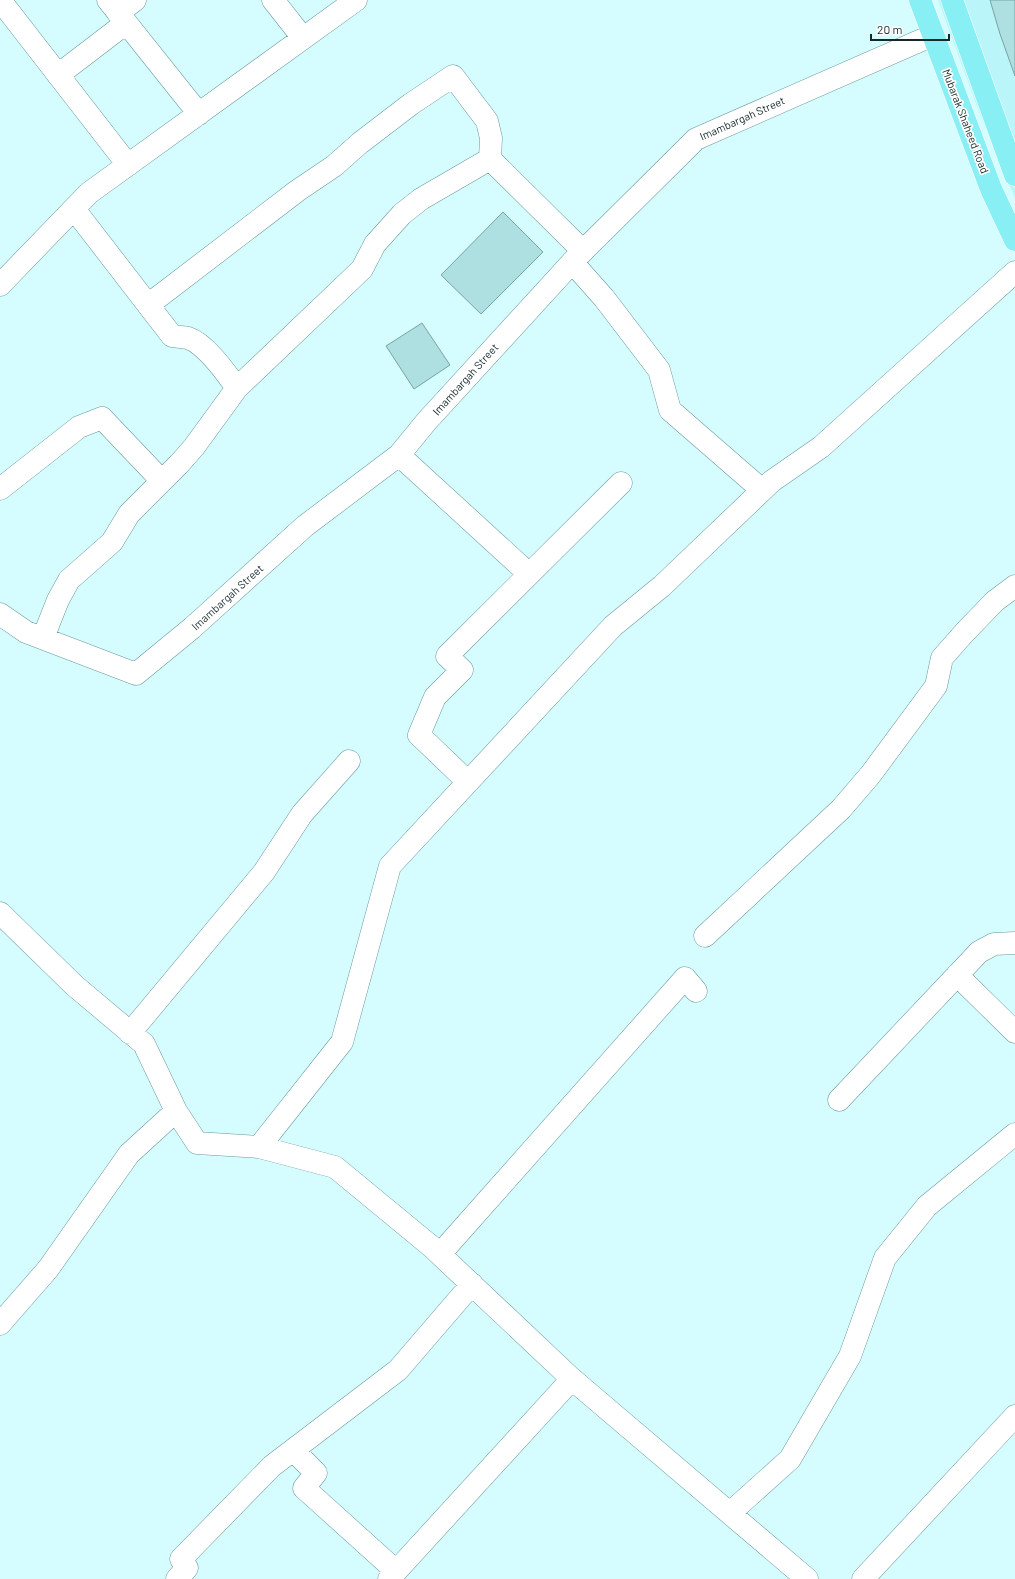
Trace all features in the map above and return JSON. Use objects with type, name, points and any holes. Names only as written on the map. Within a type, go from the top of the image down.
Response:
[{"type":"main road","name":"Mubarak Shaheed Road","points":[[920,0],[991,189],[1015,240]]},
{"type":"main road","points":[[952,0],[1015,175]]},
{"type":"street","points":[[0,0],[128,165]]},
{"type":"street","points":[[58,75],[117,12],[135,0]]},
{"type":"street","points":[[274,0],[303,38]]},
{"type":"street","points":[[0,285],[89,193],[356,0]]},
{"type":"street","points":[[117,12],[199,114]]},
{"type":"street","name":"Imambargah Street","points":[[0,614],[26,632],[136,674],[192,628],[304,526],[399,455],[426,422],[577,256],[696,138],[933,35]]},
{"type":"street","points":[[148,305],[297,191],[334,166],[360,143],[410,104],[453,76],[487,121],[491,138],[490,159],[577,256],[604,298],[659,370],[670,410],[762,490]]},
{"type":"street","points":[[42,638],[58,600],[69,580],[112,542],[129,514],[194,447],[237,388],[362,269],[375,244],[402,214],[421,199],[490,159]]},
{"type":"street","points":[[74,209],[172,336],[189,338],[207,351],[221,365],[237,388]]},
{"type":"street","points":[[259,1147],[342,1042],[390,866],[613,626],[662,586],[772,480],[821,446],[1015,272]]},
{"type":"street","points":[[0,489],[79,427],[102,418],[162,481]]},
{"type":"street","points":[[399,455],[529,574]]},
{"type":"street","points":[[468,782],[419,736],[435,697],[462,670],[447,656],[621,483]]},
{"type":"street","points":[[705,936],[841,809],[871,774],[936,686],[942,658],[995,601],[1015,586]]},
{"type":"street","points":[[130,1033],[264,872],[302,814],[349,761]]},
{"type":"street","points":[[0,913],[74,986],[144,1044],[176,1111],[196,1143],[259,1147],[335,1167],[440,1254],[572,1379],[807,1579]]},
{"type":"street","points":[[839,1100],[979,952],[994,944],[1015,943]]},
{"type":"street","points":[[957,975],[1015,1032]]},
{"type":"street","points":[[440,1254],[685,978],[696,991]]},
{"type":"street","points":[[0,1324],[48,1269],[129,1154],[176,1111]]},
{"type":"street","points":[[730,1513],[790,1459],[850,1356],[885,1258],[927,1206],[1015,1134]]},
{"type":"street","points":[[177,1579],[187,1568],[181,1559],[272,1466],[398,1370],[472,1284]]},
{"type":"street","points":[[293,1450],[316,1473],[304,1488],[393,1575],[572,1379]]},
{"type":"street","points":[[863,1579],[1015,1416]]},
{"type":"shaded area","points":[[938,0],[1015,0],[1015,198],[980,114]]},
{"type":"building","points":[[990,0],[1015,0],[1015,76],[1000,34]]},
{"type":"building","points":[[503,212],[543,252],[481,314],[441,275]]},
{"type":"building","points":[[422,323],[450,365],[414,389],[386,346]]}]
